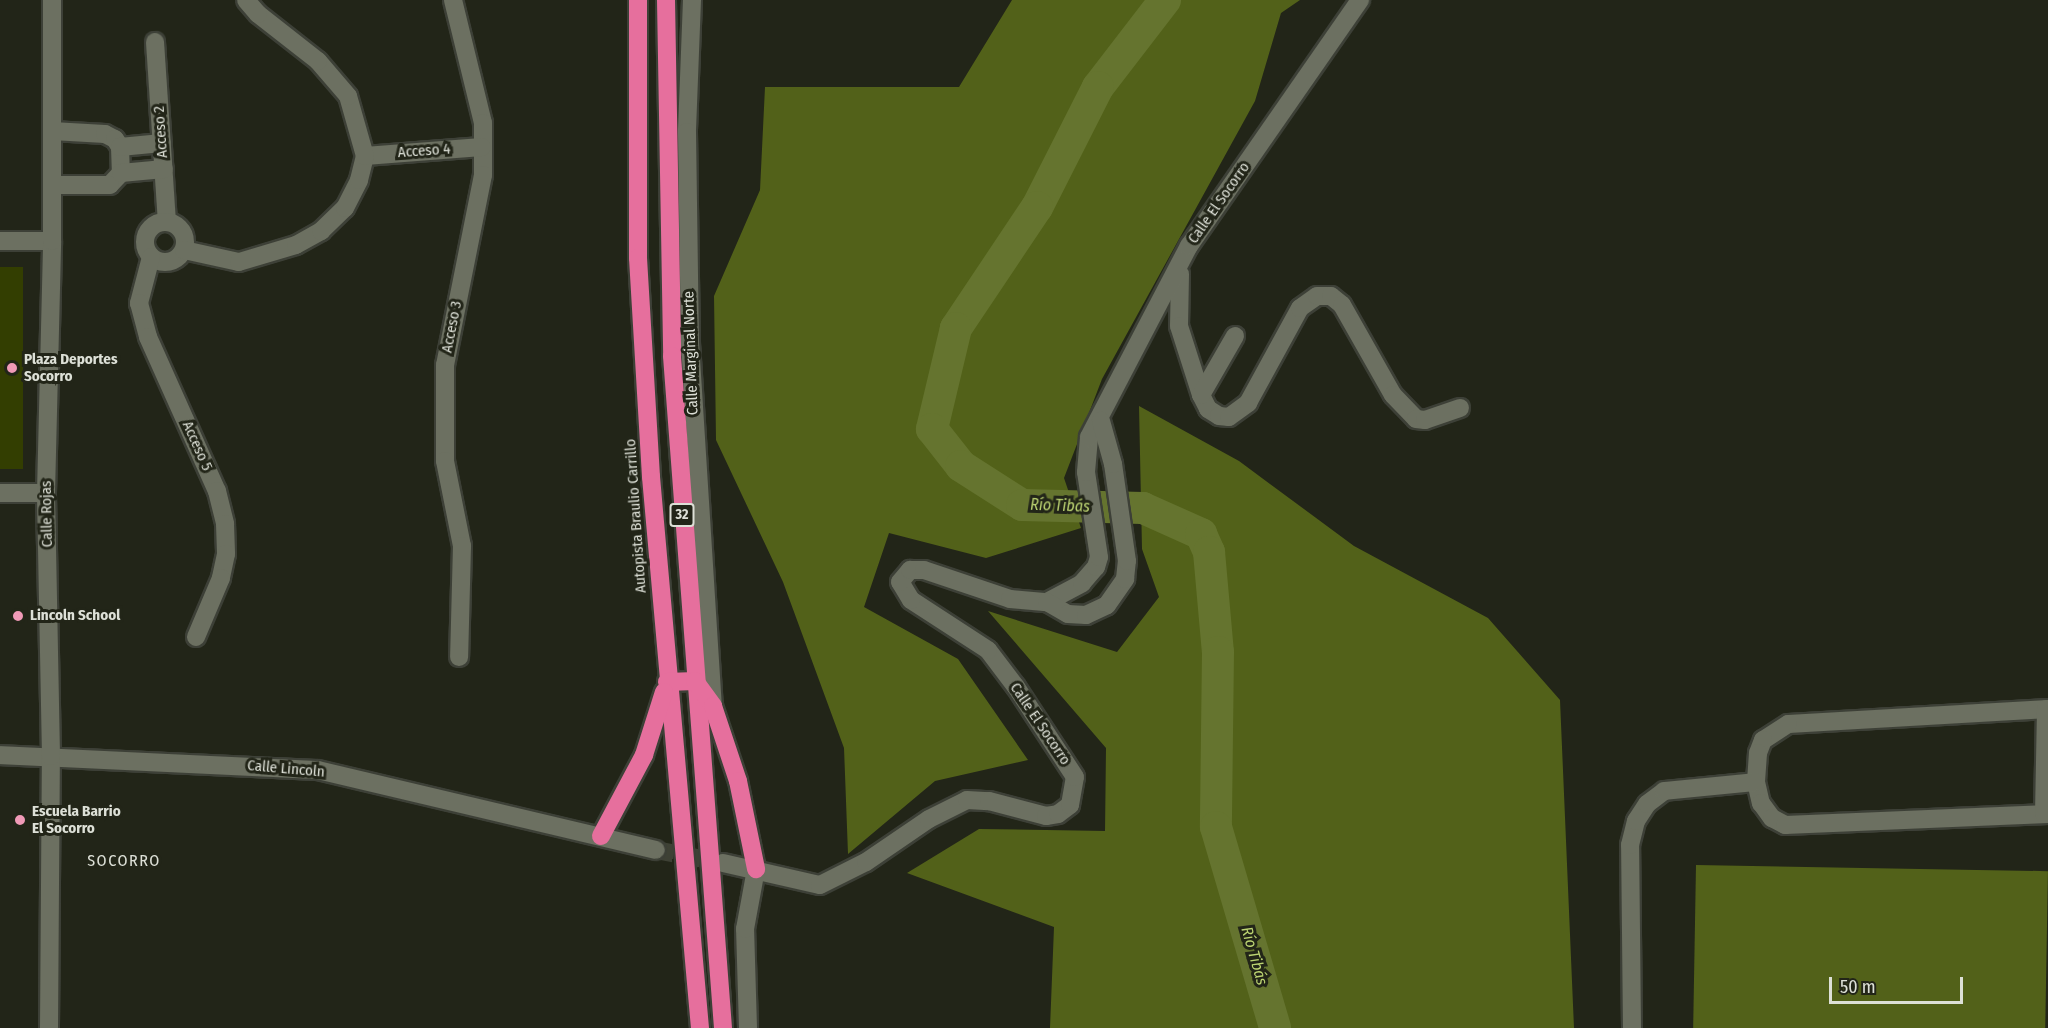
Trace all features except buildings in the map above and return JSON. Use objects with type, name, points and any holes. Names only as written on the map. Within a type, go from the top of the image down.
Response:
[{"type":"highway","name":"Autopista Braulio Carrillo","points":[[638,0],[639,258],[667,682],[700,1028]]},
{"type":"highway","name":"32","points":[[666,0],[672,356],[723,1028]]},
{"type":"highway","points":[[601,836],[644,755],[667,682],[695,681],[713,706],[738,781],[756,869]]},
{"type":"street","name":"Calle Rojas","points":[[49,1028],[51,756],[46,493],[52,241],[52,0]]},
{"type":"street","points":[[184,250],[239,262],[304,240],[321,231],[345,208],[359,180],[365,156],[348,96],[318,61],[258,15],[246,0]]},
{"type":"street","name":"Acceso 3","points":[[453,0],[483,123],[483,175],[445,365],[445,460],[462,546],[459,657]]},
{"type":"street","name":"Calle Marginal Norte","points":[[692,0],[687,132],[690,331],[713,706]]},
{"type":"street","name":"Calle El Socorro","points":[[1047,602],[1090,576],[1100,557],[1086,472],[1089,437],[1101,421],[1189,246],[1360,0]]},
{"type":"street","name":"Acceso 2","points":[[155,42],[167,222]]},
{"type":"street","points":[[52,131],[105,134],[120,147],[162,143]]},
{"type":"street","points":[[120,147],[121,173]]},
{"type":"street","name":"Acceso 4","points":[[365,156],[482,147]]},
{"type":"street","points":[[52,185],[110,185],[121,173],[164,169]]},
{"type":"street","points":[[167,222],[183,231],[184,250],[170,262],[152,257],[145,246],[147,234],[155,224],[167,222]]},
{"type":"street","points":[[0,241],[52,241]]},
{"type":"street","points":[[1189,246],[1177,295],[1179,326],[1201,395],[1208,409],[1219,416],[1239,412],[1248,404],[1300,308],[1307,300],[1331,296],[1351,317],[1393,395],[1416,419],[1425,420],[1460,408]]},
{"type":"street","name":"Acceso 5","points":[[152,257],[139,303],[148,337],[217,490],[225,524],[226,554],[221,579],[196,637]]},
{"type":"street","points":[[1201,395],[1235,336]]},
{"type":"street","name":"Calle El Socorro","points":[[723,863],[820,885],[866,862],[929,819],[967,800],[990,801],[1046,816],[1058,814],[1070,805],[1075,777],[1016,687],[988,650],[912,600],[900,582],[910,570],[924,570],[1010,599],[1047,602],[1076,615],[1086,615],[1107,605],[1125,579],[1125,538],[1116,484],[1101,421]]},
{"type":"street","points":[[0,493],[46,493]]},
{"type":"street","points":[[2047,709],[2046,814],[1785,825],[1772,818],[1761,803],[1756,782],[1758,753],[1763,740],[1788,724],[2047,709]]},
{"type":"street","name":"Calle Lincoln","points":[[0,755],[318,770],[601,836]]},
{"type":"street","points":[[1632,1028],[1630,845],[1636,821],[1647,804],[1664,791],[1756,782]]},
{"type":"street","points":[[601,836],[656,850]]},
{"type":"street","points":[[748,1028],[745,929],[756,869]]},
{"type":"green space","points":[[1012,0],[1300,0],[1281,13],[1255,101],[1102,379],[1064,478],[1081,528],[986,558],[889,533],[864,607],[958,659],[1028,760],[935,781],[848,854],[844,748],[783,582],[716,440],[714,296],[760,190],[765,87],[959,87]]},
{"type":"green space","name":"Plaza Deportes Socorro","points":[[0,267],[23,267],[23,469],[0,469]]},
{"type":"green space","points":[[1139,406],[1239,461],[1354,546],[1488,618],[1560,700],[1574,1028],[1050,1028],[1054,927],[907,873],[979,829],[1105,831],[1106,748],[988,611],[1117,652],[1159,597],[1142,549]]},
{"type":"green space","points":[[1696,865],[2048,871],[2045,1028],[1693,1028]]},
{"type":"waterway","name":"Río Tibás","points":[[1165,0],[1098,87],[1037,207],[956,328],[932,429],[961,466],[1022,505],[1143,508],[1201,534],[1209,552],[1218,652],[1216,827],[1275,1028]]},
{"type":"tunnel","points":[[656,850],[723,863]]},
{"type":"place","name":"Plaza Deportes Socorro","points":[[12,368]]},
{"type":"place","name":"Lincoln School","points":[[18,616]]},
{"type":"place","name":"Escuela Barrio El Socorro","points":[[20,820]]},
{"type":"district","name":"SOCORRO","points":[[124,861]]}]
